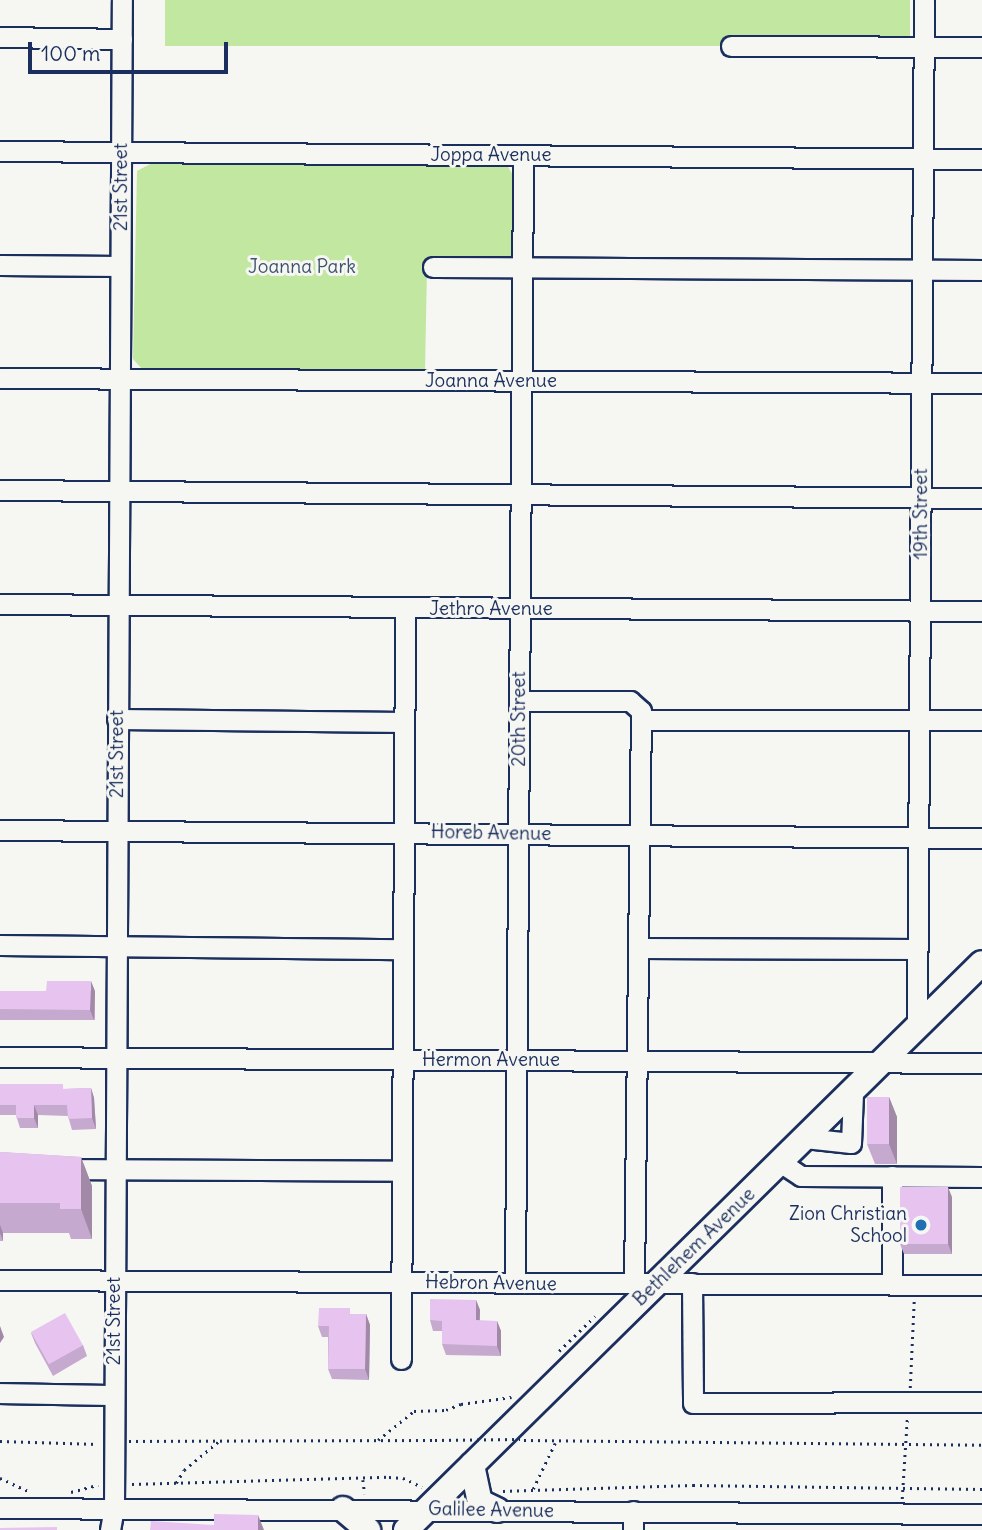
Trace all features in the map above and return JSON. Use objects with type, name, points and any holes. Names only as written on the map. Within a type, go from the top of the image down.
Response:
[{"type":"main road","name":"Bethlehem Avenue","points":[[406,1530],[427,1500],[472,1465],[645,1284],[853,1094],[982,963]]},
{"type":"main road","points":[[472,1465],[480,1502],[506,1511]]},
{"type":"main road","points":[[354,1504],[368,1530]]},
{"type":"street","name":"21st Street","points":[[110,1530],[114,1508],[122,0]]},
{"type":"street","name":"19th Street","points":[[917,1027],[916,837],[924,0]]},
{"type":"street","points":[[0,37],[122,39]]},
{"type":"street","points":[[731,46],[982,47]]},
{"type":"street","name":"Joppa Avenue","points":[[0,151],[982,159]]},
{"type":"street","name":"20th Street","points":[[515,1282],[523,156]]},
{"type":"street","points":[[0,265],[120,266]]},
{"type":"street","points":[[433,267],[982,270]]},
{"type":"street","name":"Joanna Avenue","points":[[0,378],[982,383]]},
{"type":"street","points":[[0,490],[982,498]]},
{"type":"street","name":"Jethro Avenue","points":[[0,604],[982,611]]},
{"type":"street","points":[[401,1359],[405,608]]},
{"type":"street","points":[[519,701],[630,701],[639,708],[642,720],[638,1060],[645,1284]]},
{"type":"street","points":[[117,719],[404,722]]},
{"type":"street","points":[[642,720],[982,720]]},
{"type":"street","name":"Horeb Avenue","points":[[0,830],[982,838]]},
{"type":"street","points":[[0,945],[403,949]]},
{"type":"street","points":[[640,948],[916,949]]},
{"type":"street","name":"Hermon Avenue","points":[[0,1058],[982,1063]]},
{"type":"street","points":[[805,1138],[851,1143],[853,1094]]},
{"type":"street","points":[[780,1162],[801,1176],[982,1177]]},
{"type":"street","points":[[41,1169],[402,1171]]},
{"type":"street","points":[[892,1176],[892,1284]]},
{"type":"street","name":"Hebron Avenue","points":[[0,1280],[982,1285]]},
{"type":"street","points":[[692,1283],[693,1403],[982,1402]]},
{"type":"street","points":[[0,1393],[114,1395]]},
{"type":"street","name":"Galilee Avenue","points":[[0,1507],[177,1508],[427,1500],[506,1511],[633,1521],[914,1522],[982,1514]]},
{"type":"street","name":"21st Street","points":[[114,1508],[119,1530]]},
{"type":"street","points":[[176,1530],[177,1508]]},
{"type":"path","points":[[552,1358],[597,1314]]},
{"type":"path","points":[[378,1440],[414,1411],[446,1410],[461,1404],[500,1401],[516,1395]]},
{"type":"path","points":[[129,1441],[520,1439],[555,1443],[982,1445]]},
{"type":"path","points":[[176,1483],[198,1457],[220,1440]]},
{"type":"path","points":[[0,1441],[98,1444]]},
{"type":"path","points":[[506,1511],[533,1489],[555,1443]]},
{"type":"path","points":[[0,1478],[40,1493]]},
{"type":"path","points":[[132,1484],[403,1478],[427,1500]]},
{"type":"path","points":[[354,1504],[363,1479]]},
{"type":"path","points":[[65,1494],[98,1484]]},
{"type":"path","points":[[533,1489],[693,1485],[982,1489]]},
{"type":"green space","points":[[165,0],[910,0],[910,46],[165,46]]},
{"type":"green space","name":"Joanna Park","points":[[154,162],[507,165],[514,177],[511,266],[427,268],[425,370],[142,369],[133,359],[137,171]]},
{"type":"building","points":[[47,981],[91,981],[90,1010],[0,1009],[0,991],[46,991]]},
{"type":"building","points":[[0,1084],[63,1084],[63,1089],[91,1088],[92,1118],[68,1119],[67,1105],[34,1105],[34,1118],[16,1118],[16,1105],[0,1105]]},
{"type":"building","points":[[867,1097],[889,1097],[889,1144],[867,1144]]},
{"type":"building","points":[[0,1152],[81,1157],[81,1209],[60,1209],[60,1203],[0,1203]]},
{"type":"building","points":[[900,1187],[948,1187],[948,1244],[900,1244]]},
{"type":"building","points":[[430,1299],[476,1300],[476,1320],[497,1321],[497,1346],[442,1344],[442,1321],[430,1320]]},
{"type":"building","points":[[319,1308],[350,1308],[350,1314],[366,1314],[365,1369],[328,1369],[329,1326],[318,1326]]},
{"type":"building","points":[[65,1313],[83,1345],[49,1364],[31,1332]]},
{"type":"building","points":[[214,1514],[258,1515],[258,1530],[150,1530],[151,1521],[214,1525]]},
{"type":"building","points":[[57,1527],[57,1530],[0,1530],[0,1528]]},
{"type":"place","name":"Zion Christian School","points":[[921,1225]]}]
